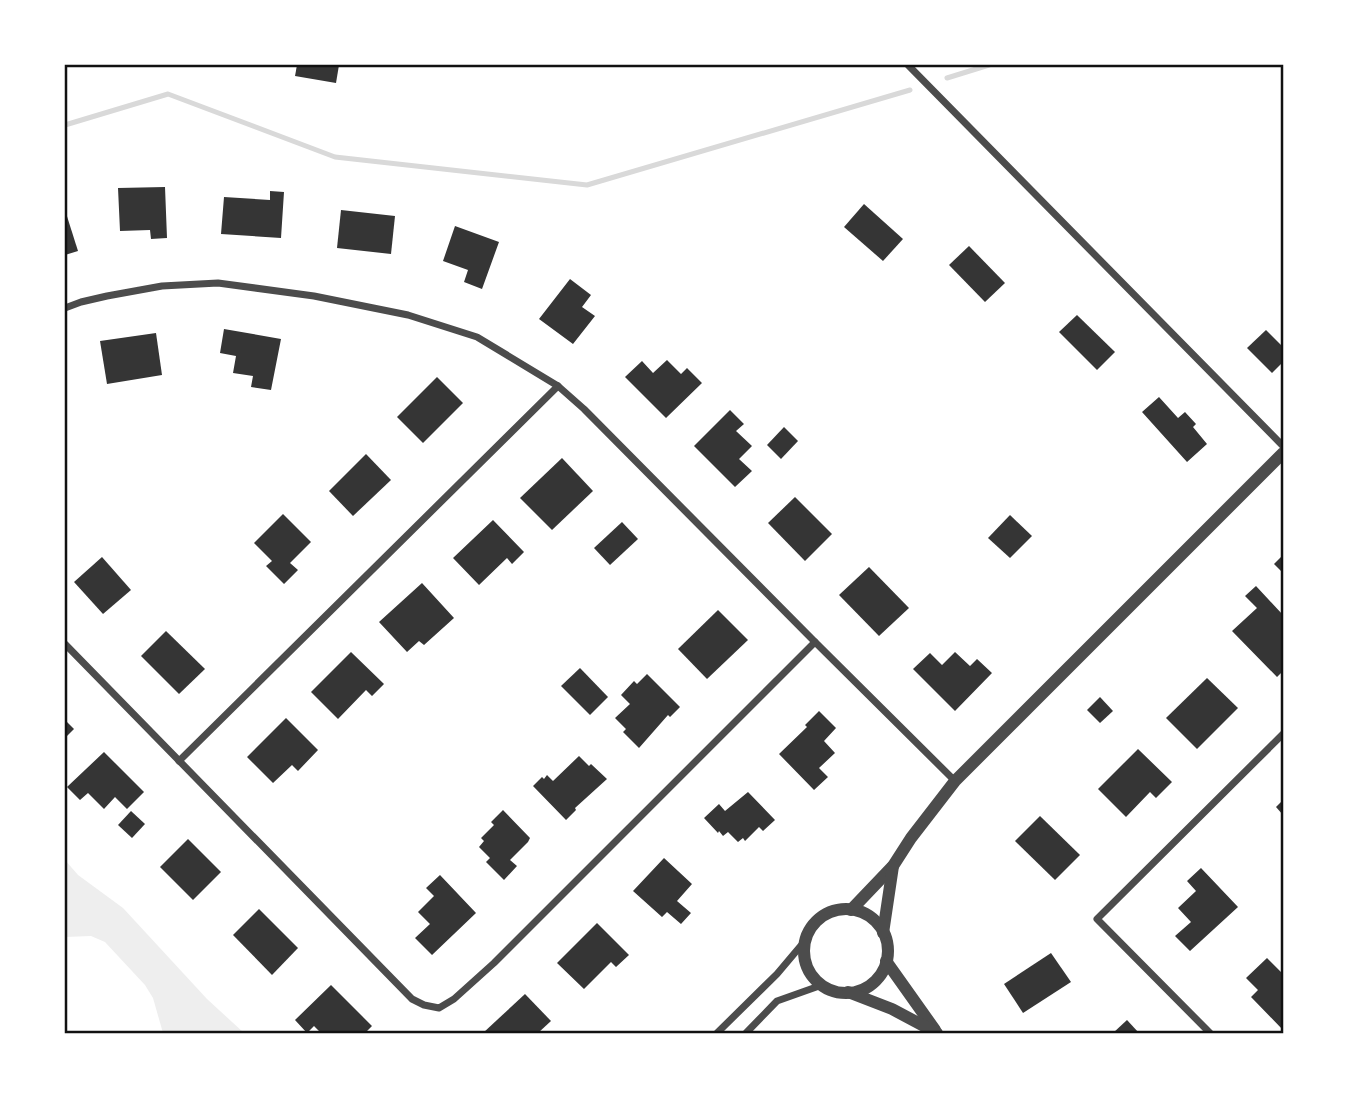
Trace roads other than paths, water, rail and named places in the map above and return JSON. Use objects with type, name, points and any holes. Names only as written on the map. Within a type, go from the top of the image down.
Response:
[{"type":"street","points":[[908,65],[1283,446]]},
{"type":"street","points":[[65,308],[107,296],[162,286],[218,283],[302,294],[408,315],[477,337],[558,386],[584,409],[955,781]]},
{"type":"street","points":[[179,761],[558,386]]},
{"type":"street","points":[[851,910],[893,866],[955,781],[1283,453]]},
{"type":"street","points":[[65,644],[412,999],[439,1008],[454,999],[494,963],[815,642]]},
{"type":"street","points":[[1210,1033],[1097,919],[1283,734]]},
{"type":"street","points":[[883,933],[893,866]]},
{"type":"street","points":[[717,1033],[777,974],[804,942],[818,919],[830,912],[844,909],[858,911],[870,917],[880,926],[888,953],[885,966],[867,987],[840,992],[822,985],[808,969],[804,942]]},
{"type":"street","points":[[886,961],[937,1033]]},
{"type":"street","points":[[746,1033],[777,1001],[822,985]]},
{"type":"street","points":[[848,992],[892,1009],[937,1033]]},
{"type":"waterway","points":[[947,78],[989,65]]},
{"type":"waterway","points":[[65,125],[168,94],[335,157],[587,185],[910,90]]}]
